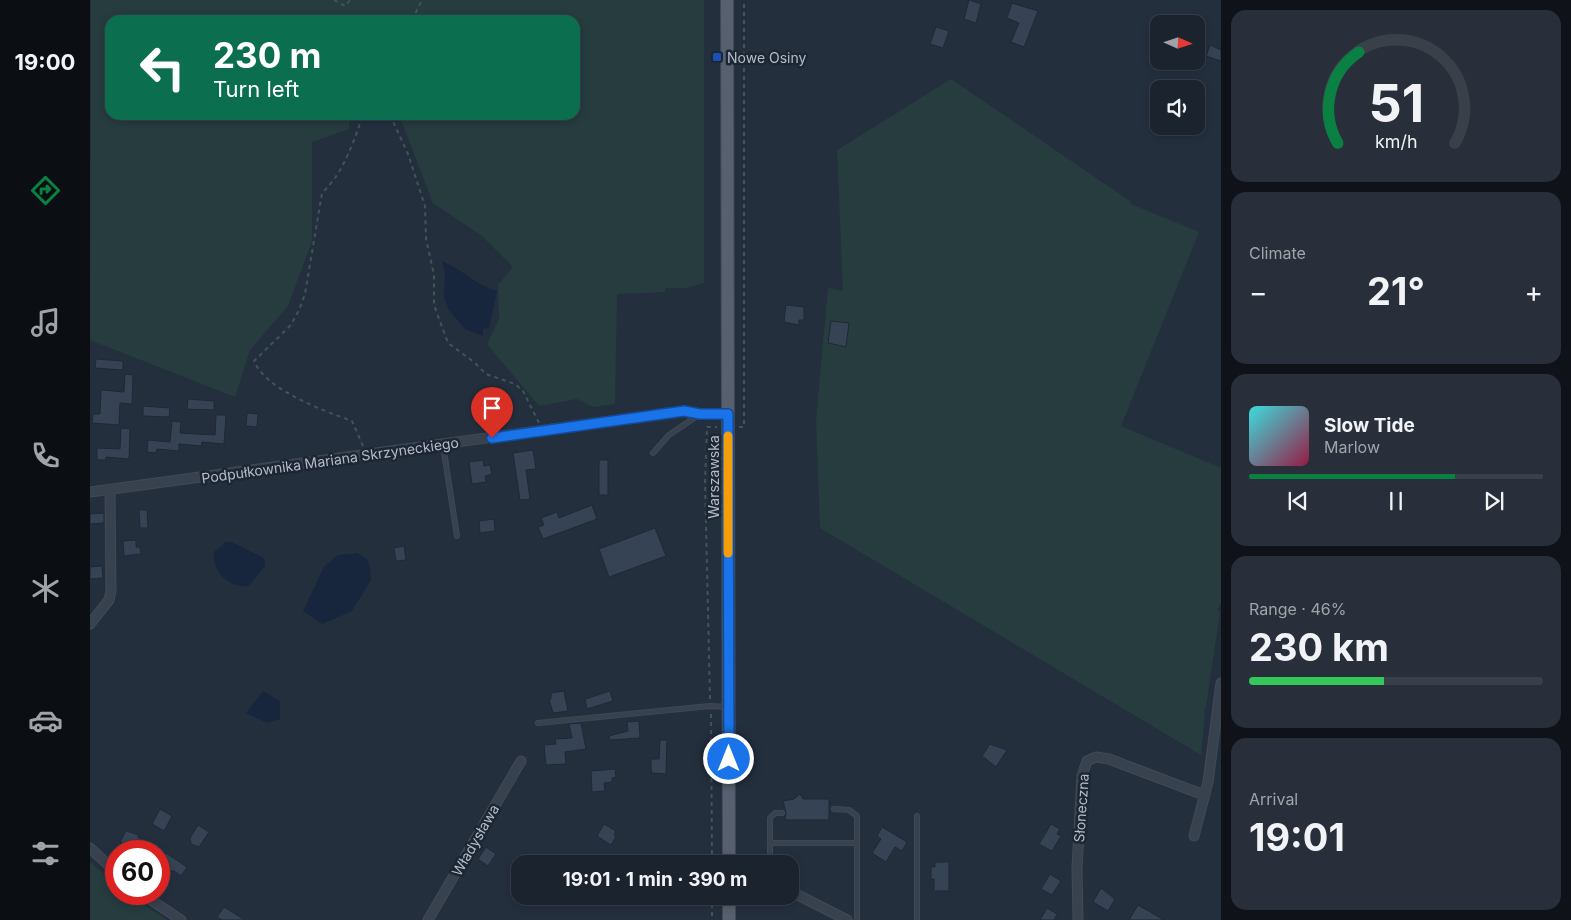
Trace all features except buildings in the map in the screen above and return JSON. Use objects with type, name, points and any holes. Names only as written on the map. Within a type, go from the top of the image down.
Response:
[{"type":"main road","name":"Warszawska","points":[[727,0],[729,855]]},
{"type":"main road","points":[[729,905],[729,920]]},
{"type":"street","name":"Podpułkownika Mariana Skrzyneckiego","points":[[90,492],[366,456],[684,411],[700,414],[728,414]]},
{"type":"street","points":[[90,624],[109,600],[112,591],[110,490]]},
{"type":"street","points":[[1194,836],[1208,782],[1221,683]]},
{"type":"street","name":"Słoneczna","points":[[1078,920],[1077,868],[1082,776],[1087,761],[1096,757],[1109,759],[1204,795]]},
{"type":"street","name":"Władysława","points":[[428,920],[521,761]]},
{"type":"street","points":[[90,848],[105,862]]},
{"type":"street","points":[[799,896],[847,920]]},
{"type":"street","points":[[158,905],[181,920]]},
{"type":"lane","points":[[653,453],[669,436],[700,414]]},
{"type":"lane","points":[[443,445],[457,536]]},
{"type":"lane","points":[[538,723],[710,706],[729,707]]},
{"type":"lane","points":[[834,809],[849,810],[857,816],[858,920]]},
{"type":"lane","points":[[770,855],[770,818],[775,813],[782,812]]},
{"type":"lane","points":[[917,816],[917,920]]},
{"type":"lane","points":[[770,843],[858,843]]},
{"type":"path","points":[[334,0],[345,6],[350,0]]},
{"type":"path","points":[[414,15],[422,0]]},
{"type":"path","points":[[736,427],[744,427],[744,0]]},
{"type":"path","points":[[361,120],[344,164],[331,184],[322,193],[305,294],[295,320],[254,361],[265,376],[302,401],[352,421],[366,456]]},
{"type":"path","points":[[392,120],[408,154],[425,206],[426,239],[434,275],[434,305],[441,329],[448,343],[474,362],[486,374],[515,384],[523,391],[542,430]]},
{"type":"path","points":[[712,855],[705,482],[706,427],[719,427]]},
{"type":"path","points":[[712,905],[712,920]]},
{"type":"green space","points":[[91,0],[704,0],[704,283],[687,288],[665,288],[665,292],[617,294],[615,404],[593,407],[577,399],[539,406],[487,344],[499,319],[498,285],[513,267],[482,236],[433,203],[401,120],[580,120],[580,15],[105,15],[105,120],[349,120],[349,129],[312,142],[312,241],[288,306],[250,350],[235,397],[90,340]]},
{"type":"green space","points":[[951,79],[1130,201],[1131,204],[1199,232],[1121,426],[1221,468],[1221,603],[1217,610],[1220,612],[1204,712],[1201,755],[820,528],[816,420],[828,288],[843,291],[837,150]]},
{"type":"green space","points":[[90,862],[105,875],[105,905],[144,905],[167,920],[90,920]]},
{"type":"water","points":[[442,261],[483,286],[497,291],[489,328],[483,329],[483,336],[465,329],[449,310],[444,297],[445,276]]},
{"type":"water","points":[[226,542],[232,542],[265,559],[265,566],[249,586],[234,584],[219,572],[214,559],[214,552]]},
{"type":"water","points":[[357,553],[367,559],[371,580],[352,611],[322,624],[303,611],[324,567],[338,555]]},
{"type":"water","points":[[263,691],[280,701],[280,719],[267,723],[246,713]]},
{"type":"slow traffic","points":[[728,436],[728,553]]},
{"type":"place","name":"Nowe Osiny","points":[[717,57]]},
{"type":"route","points":[[492,438],[684,411],[700,414],[728,414],[729,759]]}]
